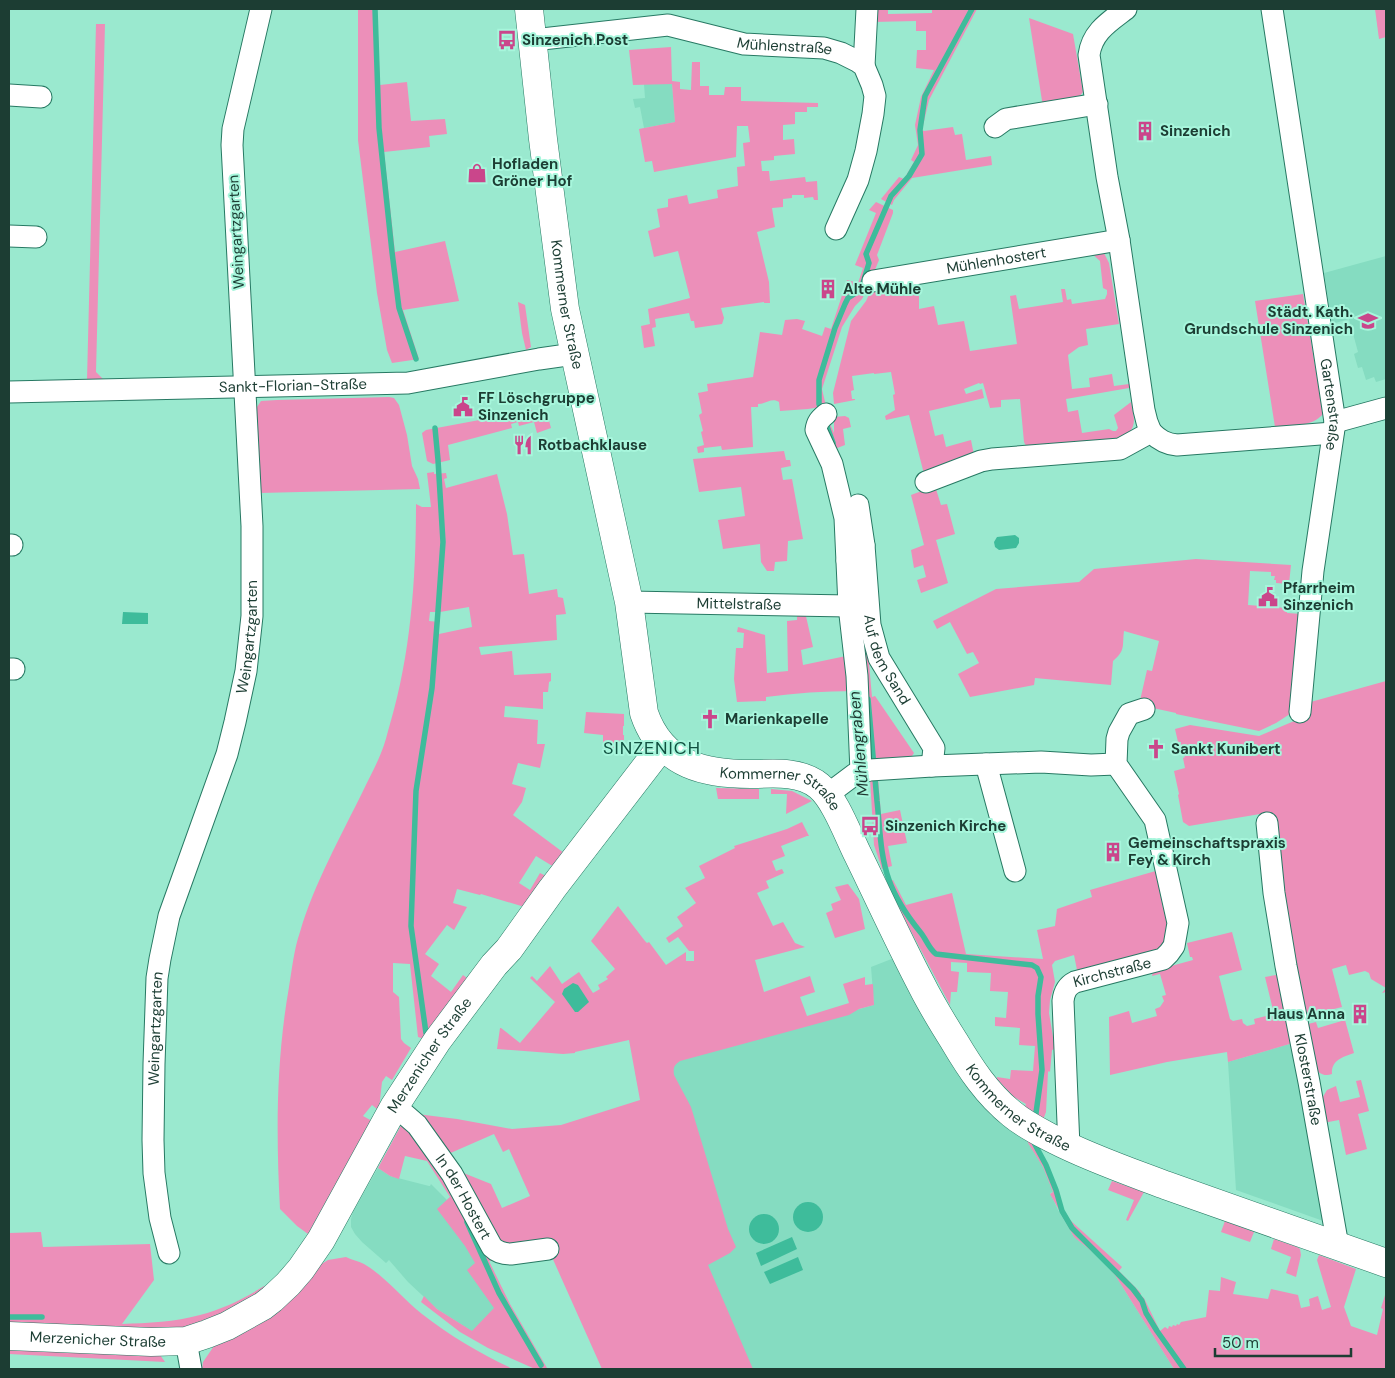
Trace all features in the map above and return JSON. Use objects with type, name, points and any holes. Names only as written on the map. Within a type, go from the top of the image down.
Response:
[{"type":"main road","name":"Kommerner Straße","points":[[530,9],[542,139],[565,308],[629,602],[644,713],[651,729],[662,746],[676,758],[698,768],[726,773],[780,773],[811,780],[820,786],[840,817],[915,973],[958,1048],[974,1073],[994,1098],[1012,1114],[1034,1129],[1110,1165],[1386,1262]]},
{"type":"main road","name":"Merzenicher Straße","points":[[9,1336],[151,1342],[186,1341],[227,1326],[263,1306],[279,1293],[294,1277],[326,1232],[394,1107],[437,1041],[662,746]]},
{"type":"street","name":"Weingartzgarten","points":[[170,1253],[160,1218],[154,1160],[153,1083],[158,978],[162,944],[168,919],[226,754],[239,708],[249,656],[252,616],[252,526],[232,145],[261,9]]},
{"type":"street","points":[[836,229],[858,180],[871,126],[875,96],[864,66],[867,9]]},
{"type":"street","points":[[1126,9],[1099,30],[1090,47],[1090,63],[1146,422],[1152,432],[1165,443],[1177,445],[1334,428],[1386,408]]},
{"type":"street","name":"Gartenstraße","points":[[1272,9],[1334,428],[1313,571],[1300,712]]},
{"type":"street","name":"Mühlenstraße","points":[[533,40],[668,25],[744,44],[824,48],[849,57],[864,66]]},
{"type":"street","points":[[9,95],[41,97]]},
{"type":"street","points":[[995,127],[1006,119],[1097,104]]},
{"type":"street","points":[[9,236],[36,237]]},
{"type":"street","name":"Mühlenhostert","points":[[873,281],[1119,240]]},
{"type":"street","name":"Sankt-Florian-Straße","points":[[9,392],[408,383],[574,354]]},
{"type":"street","name":"Auf dem Sand","points":[[823,417],[816,430],[832,464],[843,508],[846,537],[856,553],[870,625],[879,658],[934,748],[932,766]]},
{"type":"street","points":[[926,482],[981,461],[992,459],[1120,450],[1152,432]]},
{"type":"street","name":"Auf dem Sand","points":[[858,505],[856,553],[849,606],[869,770]]},
{"type":"street","name":"Mittelstraße","points":[[629,602],[849,606]]},
{"type":"street","points":[[827,795],[855,774],[869,770],[1042,762],[1091,765],[1116,764],[1119,732],[1130,714],[1144,709]]},
{"type":"street","points":[[986,764],[1015,871]]},
{"type":"street","name":"Kirchstraße","points":[[1069,1147],[1064,993],[1075,982],[1163,958],[1174,946],[1178,927],[1155,820],[1116,764]]},
{"type":"street","name":"Klosterstraße","points":[[1267,823],[1274,893],[1286,966],[1338,1246]]},
{"type":"street","name":"In der Hostert","points":[[394,1107],[417,1125],[452,1174],[496,1251],[511,1254],[548,1250]]},
{"type":"street","name":"Merzenicher Straße","points":[[186,1341],[191,1369]]},
{"type":"shaded area","points":[[358,9],[377,9],[380,85],[407,82],[411,121],[445,119],[447,134],[429,136],[430,147],[384,152],[395,252],[445,241],[459,301],[403,310],[419,359],[392,363],[387,350],[377,293],[358,140]]},
{"type":"shaded area","points":[[873,9],[888,9],[888,14],[932,13],[932,9],[977,9],[929,100],[922,130],[953,127],[955,135],[962,134],[966,160],[991,156],[992,165],[912,178],[892,205],[881,199],[899,177],[904,179],[914,162],[911,160],[918,145],[915,125],[921,97],[934,70],[916,68],[917,50],[926,50],[926,31],[916,31],[916,21],[873,22]]},
{"type":"shaded area","points":[[1375,9],[1386,9],[1386,37],[1379,39]]},
{"type":"shaded area","points":[[1029,18],[1073,34],[1083,92],[1076,101],[1043,107]]},
{"type":"shaded area","points":[[96,24],[105,24],[96,372],[104,380],[87,380]]},
{"type":"shaded area","points":[[671,47],[672,81],[680,82],[680,89],[691,90],[692,62],[700,62],[700,86],[709,86],[709,95],[724,95],[725,87],[741,87],[741,101],[818,103],[818,107],[807,107],[807,112],[795,112],[795,124],[783,125],[783,140],[794,139],[795,154],[774,156],[774,160],[761,161],[762,171],[769,171],[770,181],[805,177],[806,182],[817,181],[818,200],[814,200],[813,197],[804,198],[804,195],[792,195],[792,198],[783,199],[783,207],[772,208],[775,227],[757,232],[769,282],[770,303],[764,302],[721,308],[724,318],[722,324],[695,328],[694,321],[691,321],[689,313],[655,319],[656,327],[652,328],[655,346],[644,348],[641,326],[650,324],[648,309],[690,298],[678,251],[654,257],[648,231],[660,227],[657,209],[668,207],[668,199],[687,195],[689,204],[718,198],[717,190],[738,186],[737,167],[745,166],[743,143],[750,142],[748,126],[737,126],[736,157],[654,172],[652,161],[645,162],[639,129],[675,122],[672,84],[633,85],[629,50]]},
{"type":"shaded area","points":[[672,83],[675,122],[644,128],[640,107],[635,108],[633,99],[645,98],[644,84]]},
{"type":"shaded area","points":[[876,202],[893,210],[893,213],[877,255],[879,260],[868,287],[862,299],[855,306],[842,327],[822,389],[826,406],[780,411],[779,402],[776,401],[771,400],[758,404],[758,407],[751,407],[753,447],[722,450],[721,446],[704,448],[704,452],[698,453],[697,447],[704,445],[699,415],[702,413],[698,393],[708,391],[707,384],[753,377],[760,332],[782,335],[785,320],[797,319],[805,321],[802,329],[822,336],[825,327],[831,329],[847,280],[858,283],[863,268],[855,265],[876,213],[869,210]]},
{"type":"shaded area","points":[[1089,251],[1104,253],[1109,263],[1119,324],[1086,329],[1088,345],[1079,347],[1068,355],[1072,389],[1090,387],[1089,378],[1112,374],[1114,386],[1129,384],[1129,388],[1066,399],[1068,412],[1078,410],[1082,433],[1109,429],[1116,431],[1118,428],[1114,415],[1131,402],[1134,422],[1131,430],[1124,438],[1027,448],[1024,442],[1020,399],[1001,400],[1001,407],[990,408],[983,383],[979,383],[964,389],[966,394],[982,389],[984,398],[929,411],[935,436],[943,434],[946,447],[971,440],[974,455],[924,474],[909,415],[886,420],[885,416],[895,410],[893,395],[895,394],[891,372],[852,376],[854,390],[851,391],[852,399],[855,400],[834,404],[833,393],[851,321],[866,301],[873,286],[919,279],[919,309],[934,306],[938,325],[964,321],[970,351],[1017,344],[1010,296],[1016,295],[1019,309],[1063,302],[1061,289],[1065,289],[1067,300],[1071,299],[1072,304],[1105,299],[1107,290],[1103,288],[1100,261]]},
{"type":"shaded area","name":"Städt. Kath. Grundschule Sinzenich","points":[[1386,256],[1386,379],[1376,382],[1374,377],[1366,380],[1362,367],[1358,368],[1354,354],[1358,352],[1349,319],[1332,324],[1324,273]]},
{"type":"shaded area","points":[[1303,294],[1323,414],[1307,424],[1275,427],[1255,301]]},
{"type":"shaded area","points":[[518,302],[525,305],[531,347],[526,350],[522,333]]},
{"type":"shaded area","points":[[394,398],[399,405],[407,435],[412,466],[420,489],[260,493],[256,413],[261,401]]},
{"type":"shaded area","points":[[532,410],[534,417],[547,413],[551,428],[537,433],[534,422],[519,426],[518,422],[511,424],[512,428],[448,445],[450,460],[433,464],[427,461],[422,433],[426,430]]},
{"type":"shaded area","points":[[845,416],[849,418],[851,427],[843,429],[845,445],[832,450],[821,430],[830,424],[834,433],[834,417]]},
{"type":"shaded area","points":[[784,451],[786,460],[790,460],[791,466],[781,468],[783,480],[792,479],[803,539],[788,541],[787,561],[775,562],[774,571],[767,571],[761,562],[760,544],[723,549],[718,520],[745,516],[741,487],[699,492],[693,459]]},
{"type":"shaded area","points":[[427,473],[446,473],[447,478],[444,479],[446,488],[497,474],[507,514],[513,555],[524,554],[529,594],[557,589],[558,597],[563,598],[566,614],[556,615],[557,640],[479,647],[481,655],[512,651],[514,675],[551,673],[548,692],[543,692],[543,709],[505,706],[504,717],[538,720],[537,744],[545,744],[540,768],[518,763],[512,784],[526,788],[522,802],[513,815],[564,853],[554,867],[536,856],[519,883],[530,890],[540,873],[548,877],[528,908],[457,889],[453,903],[467,907],[454,930],[447,925],[425,954],[439,964],[431,976],[451,992],[463,975],[472,982],[428,1040],[418,1037],[410,964],[393,963],[393,992],[399,997],[401,1039],[411,1048],[392,1080],[386,1076],[382,1082],[379,1109],[372,1105],[363,1116],[372,1121],[308,1234],[280,1209],[278,1153],[279,1070],[292,966],[306,914],[328,860],[384,746],[403,670],[411,615],[415,560],[416,504],[422,507],[431,507]],"holes":[[[469,607],[472,627],[439,634],[439,622],[429,621],[430,612]]]},
{"type":"shaded area","points":[[935,486],[941,505],[947,504],[955,534],[936,540],[948,583],[921,593],[917,580],[926,577],[923,565],[914,568],[911,550],[924,545],[911,495]]},
{"type":"shaded area","points":[[1015,535],[1019,538],[1016,548],[999,550],[995,547],[994,542],[997,537]]},
{"type":"shaded area","points":[[1196,559],[1291,565],[1289,584],[1276,583],[1276,580],[1274,580],[1275,576],[1271,576],[1271,572],[1250,571],[1248,605],[1287,608],[1287,613],[1302,614],[1293,712],[1259,731],[1139,705],[1147,670],[1152,671],[1159,641],[1124,631],[1122,651],[1113,661],[1111,685],[1035,678],[1034,685],[970,697],[958,674],[979,663],[973,652],[967,654],[950,622],[937,629],[933,621],[996,589],[1079,582],[1094,569]]},
{"type":"shaded area","points":[[856,607],[864,607],[872,697],[875,696],[914,753],[912,756],[869,762]]},
{"type":"shaded area","points":[[123,612],[148,613],[148,624],[122,624]]},
{"type":"shaded area","points":[[797,612],[805,612],[813,647],[801,650],[803,665],[846,656],[854,691],[799,693],[766,697],[766,701],[737,702],[734,679],[736,648],[743,648],[744,633],[737,632],[738,627],[765,635],[767,673],[788,671],[787,621],[797,620]]},
{"type":"shaded area","points":[[1386,681],[1386,988],[1371,979],[1369,973],[1365,971],[1349,975],[1346,965],[1332,969],[1342,1007],[1302,1017],[1260,824],[1260,814],[1189,826],[1183,822],[1174,771],[1185,768],[1183,758],[1185,757],[1184,755],[1182,756],[1179,745],[1181,742],[1178,742],[1175,729],[1190,725],[1259,736],[1306,716],[1307,703]]},
{"type":"shaded area","points":[[586,712],[624,714],[624,749],[603,750],[603,735],[584,733]]},
{"type":"shaded area","points":[[870,778],[878,778],[881,814],[900,810],[907,843],[888,846],[892,866],[882,869],[874,845]]},
{"type":"shaded area","points":[[716,788],[759,789],[759,799],[718,799]]},
{"type":"shaded area","points":[[771,789],[792,791],[812,801],[786,814],[787,794],[771,794]]},
{"type":"shaded area","points":[[802,822],[809,836],[781,846],[785,856],[772,861],[776,871],[782,869],[784,873],[766,881],[769,888],[757,893],[773,926],[783,922],[795,943],[805,947],[755,960],[764,992],[810,976],[815,992],[800,997],[807,1016],[849,1003],[843,984],[865,977],[865,985],[873,984],[874,1005],[859,1009],[849,1015],[680,1061],[675,1065],[674,1070],[674,1075],[691,1107],[728,1229],[736,1247],[730,1253],[708,1265],[753,1369],[602,1369],[547,1246],[506,1249],[456,1170],[491,1184],[502,1208],[530,1196],[509,1149],[503,1152],[494,1134],[446,1155],[417,1114],[512,1129],[561,1125],[640,1100],[629,1040],[575,1053],[563,1054],[497,1049],[500,1028],[520,1043],[555,1002],[530,978],[532,976],[537,981],[550,966],[562,984],[579,972],[593,993],[600,989],[598,985],[608,979],[606,977],[615,969],[591,941],[618,906],[666,965],[686,952],[686,961],[694,961],[694,951],[689,951],[678,937],[669,943],[666,938],[683,926],[677,917],[696,903],[685,888],[705,878],[699,866],[735,848],[734,846],[787,829]]},
{"type":"shaded area","points":[[1159,870],[1162,883],[1159,888],[1163,908],[1169,911],[1169,916],[1165,940],[1155,953],[1135,959],[1131,956],[1107,963],[1078,975],[1074,955],[1055,961],[1052,965],[1055,982],[1049,1013],[1055,1049],[1052,1050],[1050,1072],[1048,1072],[1046,1112],[1043,1120],[1024,1109],[1026,1104],[1014,1097],[997,1079],[997,1077],[1010,1079],[1011,1070],[1033,1071],[1035,1046],[1019,1045],[1020,1028],[995,1026],[995,1017],[1006,1018],[1008,992],[990,991],[991,973],[967,972],[967,963],[951,962],[951,971],[959,972],[957,992],[951,992],[950,1005],[886,884],[893,880],[906,905],[952,893],[966,954],[1043,959],[1037,930],[1055,926],[1057,909],[1092,897],[1090,890]]},
{"type":"shaded area","points":[[848,884],[859,899],[865,929],[835,938],[826,913],[833,910],[831,904],[841,900],[835,887]]},
{"type":"shaded area","points":[[1232,932],[1242,970],[1219,976],[1230,1019],[1233,1021],[1242,1019],[1243,1023],[1247,1026],[1255,1024],[1254,1019],[1274,1014],[1265,977],[1280,976],[1293,1043],[1228,1062],[1227,1052],[1167,1062],[1110,1075],[1109,1017],[1129,1011],[1132,1023],[1157,1016],[1155,1009],[1160,1007],[1164,1001],[1162,996],[1166,995],[1160,974],[1152,976],[1153,971],[1193,960],[1190,957],[1187,943]]},
{"type":"shaded area","points":[[894,958],[954,1069],[991,1116],[1027,1138],[1028,1143],[1043,1167],[1053,1192],[1050,1193],[1058,1210],[1074,1237],[1100,1258],[1115,1275],[1174,1369],[732,1369],[638,1086],[635,1071],[874,1005],[871,967]]},
{"type":"shaded area","points":[[573,983],[578,985],[589,1002],[578,1012],[575,1012],[562,994],[564,989]]},
{"type":"shaded area","points":[[1345,1020],[1354,1053],[1336,1062],[1333,1065],[1332,1074],[1322,1074],[1314,1068],[1304,1025],[1316,1022],[1318,1028]]},
{"type":"shaded area","points":[[1293,1043],[1326,1222],[1236,1190],[1228,1062]]},
{"type":"shaded area","points":[[1361,1080],[1369,1111],[1358,1114],[1367,1149],[1346,1155],[1339,1120],[1323,1123],[1321,1100],[1327,1090],[1336,1086],[1340,1102],[1360,1097],[1356,1081]]},
{"type":"shaded area","points":[[404,1120],[412,1125],[495,1260],[489,1261],[510,1304],[547,1368],[552,1369],[535,1369],[488,1348],[460,1332],[421,1302],[424,1296],[437,1309],[472,1331],[494,1308],[467,1270],[475,1263],[465,1246],[437,1209],[450,1197],[427,1161],[405,1156],[399,1179],[390,1176],[378,1168]]},
{"type":"shaded area","points":[[1027,1138],[1037,1144],[1059,1191],[1062,1208],[1071,1221],[1122,1267],[1119,1271],[1144,1298],[1160,1331],[1165,1327],[1168,1329],[1169,1326],[1179,1325],[1181,1322],[1206,1317],[1209,1290],[1220,1291],[1221,1277],[1236,1282],[1233,1294],[1268,1299],[1271,1289],[1298,1295],[1301,1308],[1310,1306],[1309,1299],[1318,1296],[1322,1310],[1331,1307],[1317,1260],[1319,1255],[1356,1269],[1344,1307],[1351,1326],[1377,1335],[1383,1309],[1381,1308],[1386,1292],[1386,1369],[1174,1369],[1115,1275],[1100,1258],[1074,1237],[1050,1194],[1053,1192],[1043,1167],[1028,1143]]},
{"type":"shaded area","points":[[378,1168],[390,1176],[429,1186],[431,1184],[447,1200],[450,1197],[504,1309],[481,1337],[437,1309],[408,1282],[389,1260],[386,1263],[355,1234],[351,1227],[353,1212]]},
{"type":"shaded area","points":[[1112,1181],[1144,1192],[1128,1221],[1126,1220],[1134,1200],[1108,1190]]},
{"type":"shaded area","points":[[808,1202],[819,1206],[823,1217],[819,1228],[808,1232],[797,1228],[793,1217],[797,1206]]},
{"type":"shaded area","points":[[764,1214],[775,1218],[779,1229],[775,1240],[764,1244],[753,1240],[749,1229],[753,1218]]},
{"type":"shaded area","points":[[1225,1221],[1254,1232],[1250,1242],[1221,1232]]},
{"type":"shaded area","points":[[41,1232],[43,1247],[150,1244],[154,1280],[122,1324],[161,1322],[209,1313],[241,1299],[264,1286],[268,1289],[209,1322],[168,1332],[9,1329],[9,1233]]},
{"type":"shaded area","points":[[792,1237],[797,1249],[761,1266],[756,1253]]},
{"type":"shaded area","points":[[1274,1239],[1300,1249],[1301,1255],[1296,1277],[1286,1273],[1291,1257],[1271,1249]]},
{"type":"shaded area","points":[[346,1257],[372,1269],[422,1314],[444,1330],[478,1351],[513,1369],[202,1369],[203,1362],[214,1346],[320,1265],[328,1260]]},
{"type":"shaded area","points":[[798,1257],[803,1270],[770,1284],[764,1272]]},
{"type":"shaded area","points":[[9,1346],[158,1352],[165,1362],[9,1354]]},
{"type":"waterway","points":[[375,9],[379,128],[392,252],[399,308],[416,359]]},
{"type":"waterway","name":"Mühlengraben","points":[[822,412],[819,404],[819,380],[835,328],[848,298],[859,291],[862,286],[869,263],[866,254],[891,196],[909,176],[922,154],[920,130],[925,96],[972,9]]},
{"type":"waterway","name":"Mühlengraben","points":[[825,421],[833,443]]},
{"type":"waterway","points":[[426,1033],[411,926],[416,791],[432,688],[443,542],[435,428]]},
{"type":"waterway","name":"Mühlengraben","points":[[868,699],[882,851],[889,880],[911,921],[936,954],[1032,965],[1037,968],[1041,977],[1038,1014],[1042,1070],[1035,1120]]},
{"type":"waterway","name":"Mühlengraben","points":[[1032,1139],[1046,1165],[1062,1211],[1072,1228],[1133,1289],[1142,1301],[1146,1313],[1157,1331],[1184,1369]]},
{"type":"waterway","points":[[467,1222],[499,1293],[541,1365]]},
{"type":"waterway","points":[[9,1317],[42,1317]]},
{"type":"place","name":"Sinzenich Post","points":[[507,40]]},
{"type":"place","name":"Sinzenich","points":[[1145,131]]},
{"type":"place","name":"Hofladen Gröner Hof","points":[[477,173]]},
{"type":"place","name":"Alte Mühle","points":[[828,289]]},
{"type":"place","name":"Städt. Kath. Grundschule Sinzenich","points":[[1368,321]]},
{"type":"place","name":"FF Löschgruppe Sinzenich","points":[[463,407]]},
{"type":"place","name":"Rotbachklause","points":[[523,445]]},
{"type":"place","name":"Pfarrheim Sinzenich","points":[[1268,597]]},
{"type":"place","name":"Marienkapelle","points":[[710,719]]},
{"type":"place","name":"Sankt Kunibert","points":[[1156,749]]},
{"type":"place","name":"Sinzenich Kirche","points":[[870,826]]},
{"type":"place","name":"Gemeinschaftspraxis Fey & Kirch","points":[[1113,852]]},
{"type":"place","name":"Haus Anna","points":[[1360,1014]]},
{"type":"district","name":"SINZENICH","points":[[652,748]]}]
